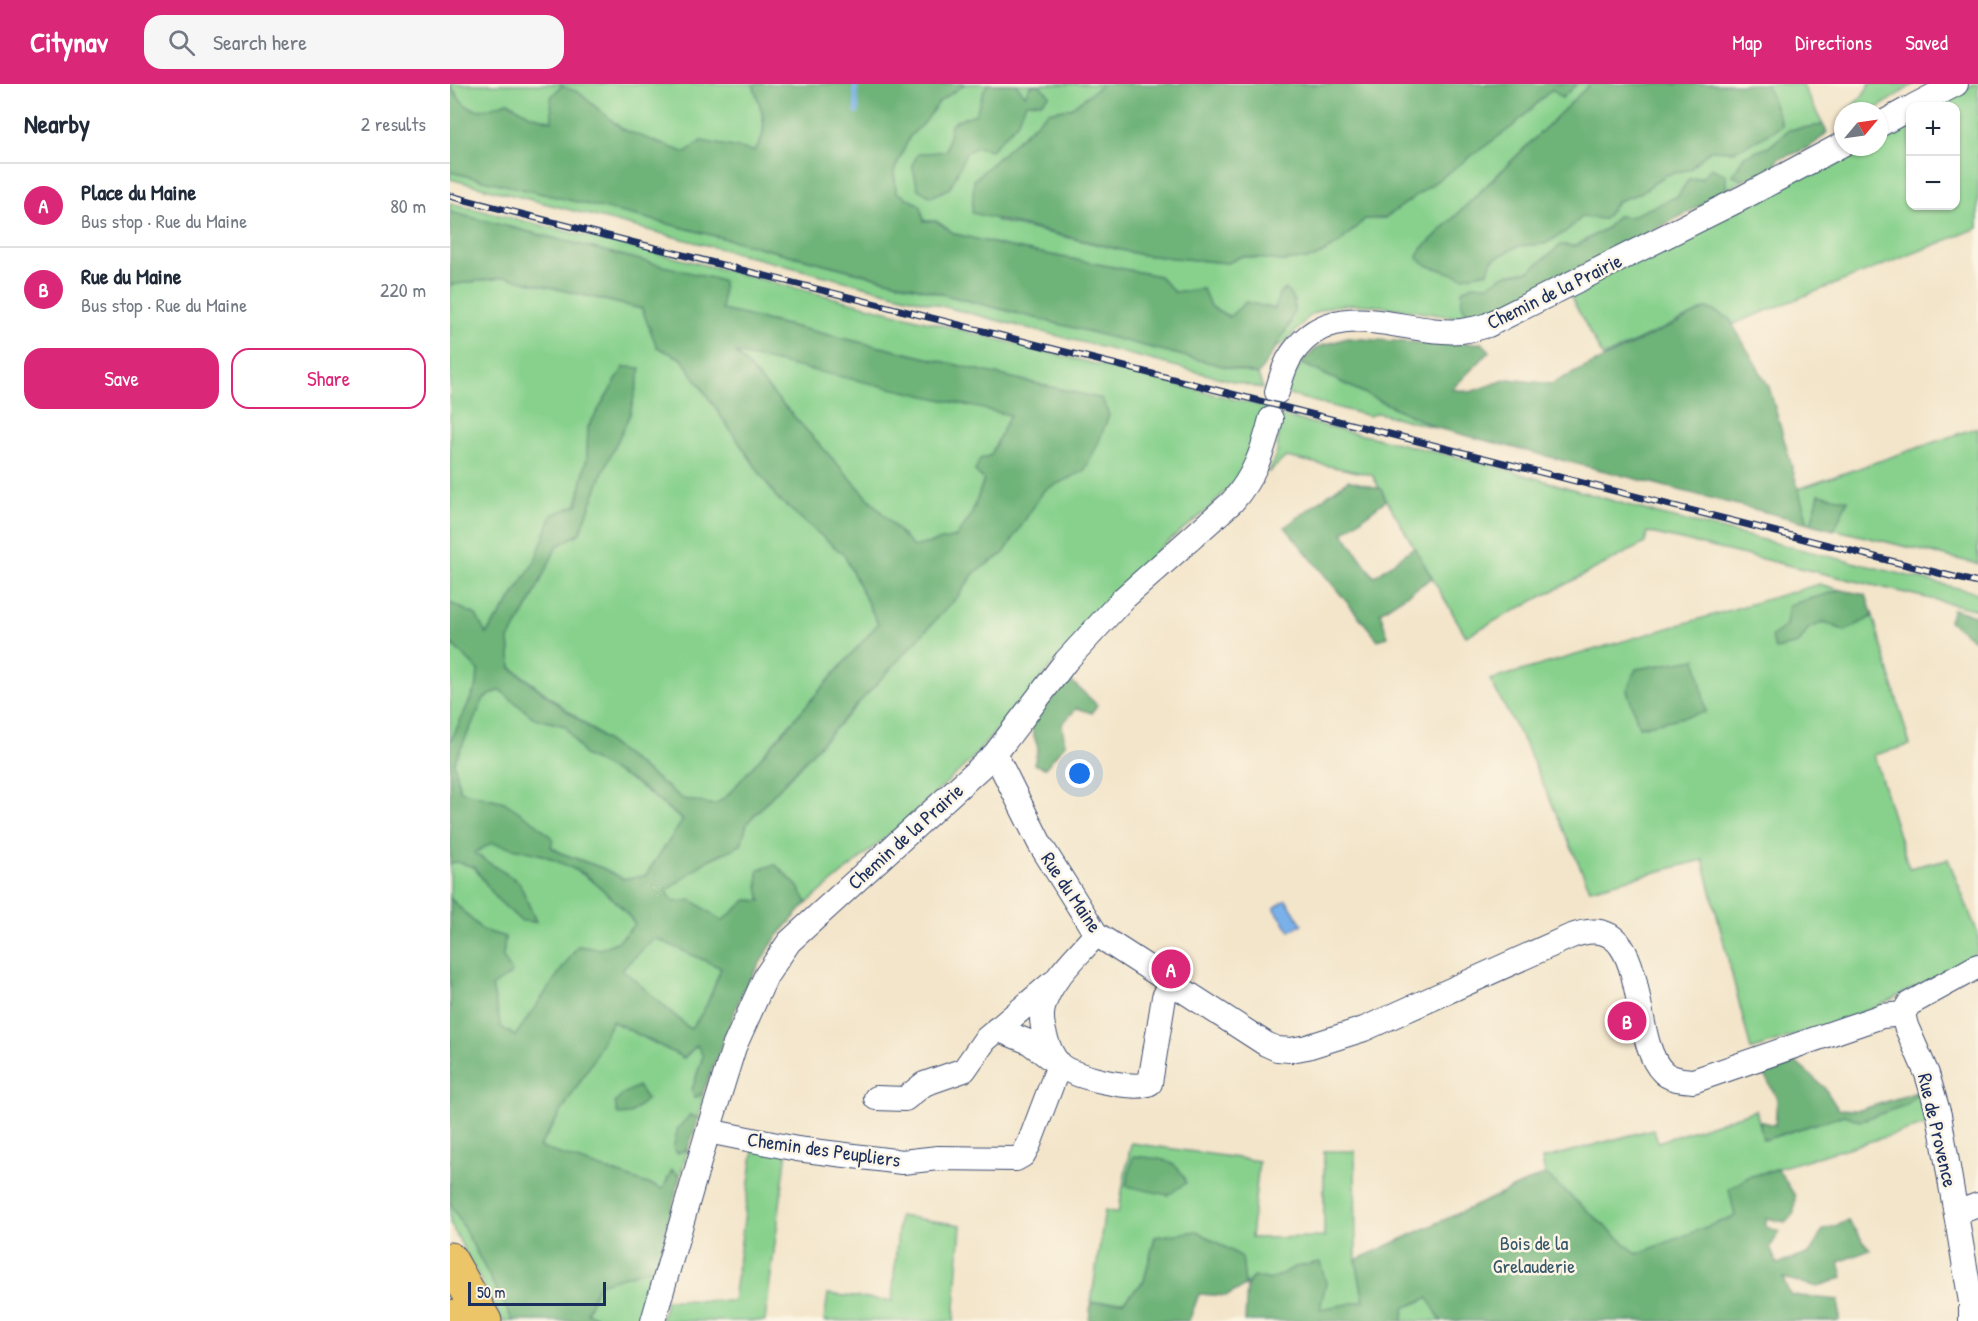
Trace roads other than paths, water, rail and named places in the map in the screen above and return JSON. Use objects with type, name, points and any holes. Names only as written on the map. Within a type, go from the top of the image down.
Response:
[{"type":"highway","points":[[450,1259],[484,1321]]},
{"type":"highway","points":[[450,1316],[453,1321]]},
{"type":"street","points":[[1922,102],[1956,84]]},
{"type":"street","points":[[1888,120],[1906,110]]},
{"type":"street","name":"Chemin de la Prairie","points":[[1276,392],[1285,366],[1293,353],[1303,341],[1326,326],[1363,320],[1459,331],[1488,325],[1742,198],[1834,149]]},
{"type":"street","name":"Chemin de la Prairie","points":[[653,1321],[734,1047],[766,976],[789,942],[995,754],[1066,661],[1124,598],[1244,489],[1263,451],[1271,419]]},
{"type":"street","name":"Rue du Maine","points":[[995,754],[1040,844],[1096,934],[1277,1049],[1292,1050],[1391,1019],[1569,937],[1581,932],[1594,931],[1608,935],[1621,946],[1631,966],[1649,1049],[1664,1074],[1678,1080],[1693,1081],[1882,1016],[1903,1014]]},
{"type":"street","points":[[876,1098],[905,1099],[924,1084],[964,1070],[986,1040],[1059,976],[1096,934]]},
{"type":"street","points":[[1903,1014],[1909,1004],[1978,966]]},
{"type":"street","points":[[1059,976],[1043,1006],[1041,1022],[1059,1065]]},
{"type":"street","points":[[998,1029],[1029,1042],[1059,1065],[1074,1073],[1103,1081],[1138,1087],[1145,1086],[1150,1083],[1164,997],[1172,983]]},
{"type":"street","name":"Rue de Provence","points":[[1903,1014],[1905,1026],[1927,1074],[1967,1209],[1971,1321]]},
{"type":"street","name":"Chemin des Peupliers","points":[[708,1131],[798,1149],[902,1162],[938,1158],[1016,1159],[1023,1155],[1029,1144],[1059,1065]]},
{"type":"water","points":[[1286,900],[1302,924],[1290,931],[1274,908]]},
{"type":"waterway","points":[[855,84],[857,112]]},
{"type":"railway","points":[[450,196],[1978,583]]},
{"type":"place","name":"Place du Maine","points":[[1171,969]]},
{"type":"place","name":"Rue du Maine","points":[[1627,1021]]},
{"type":"park label","name":"Bois de la Grelauderie","points":[[1534,1254]]}]
